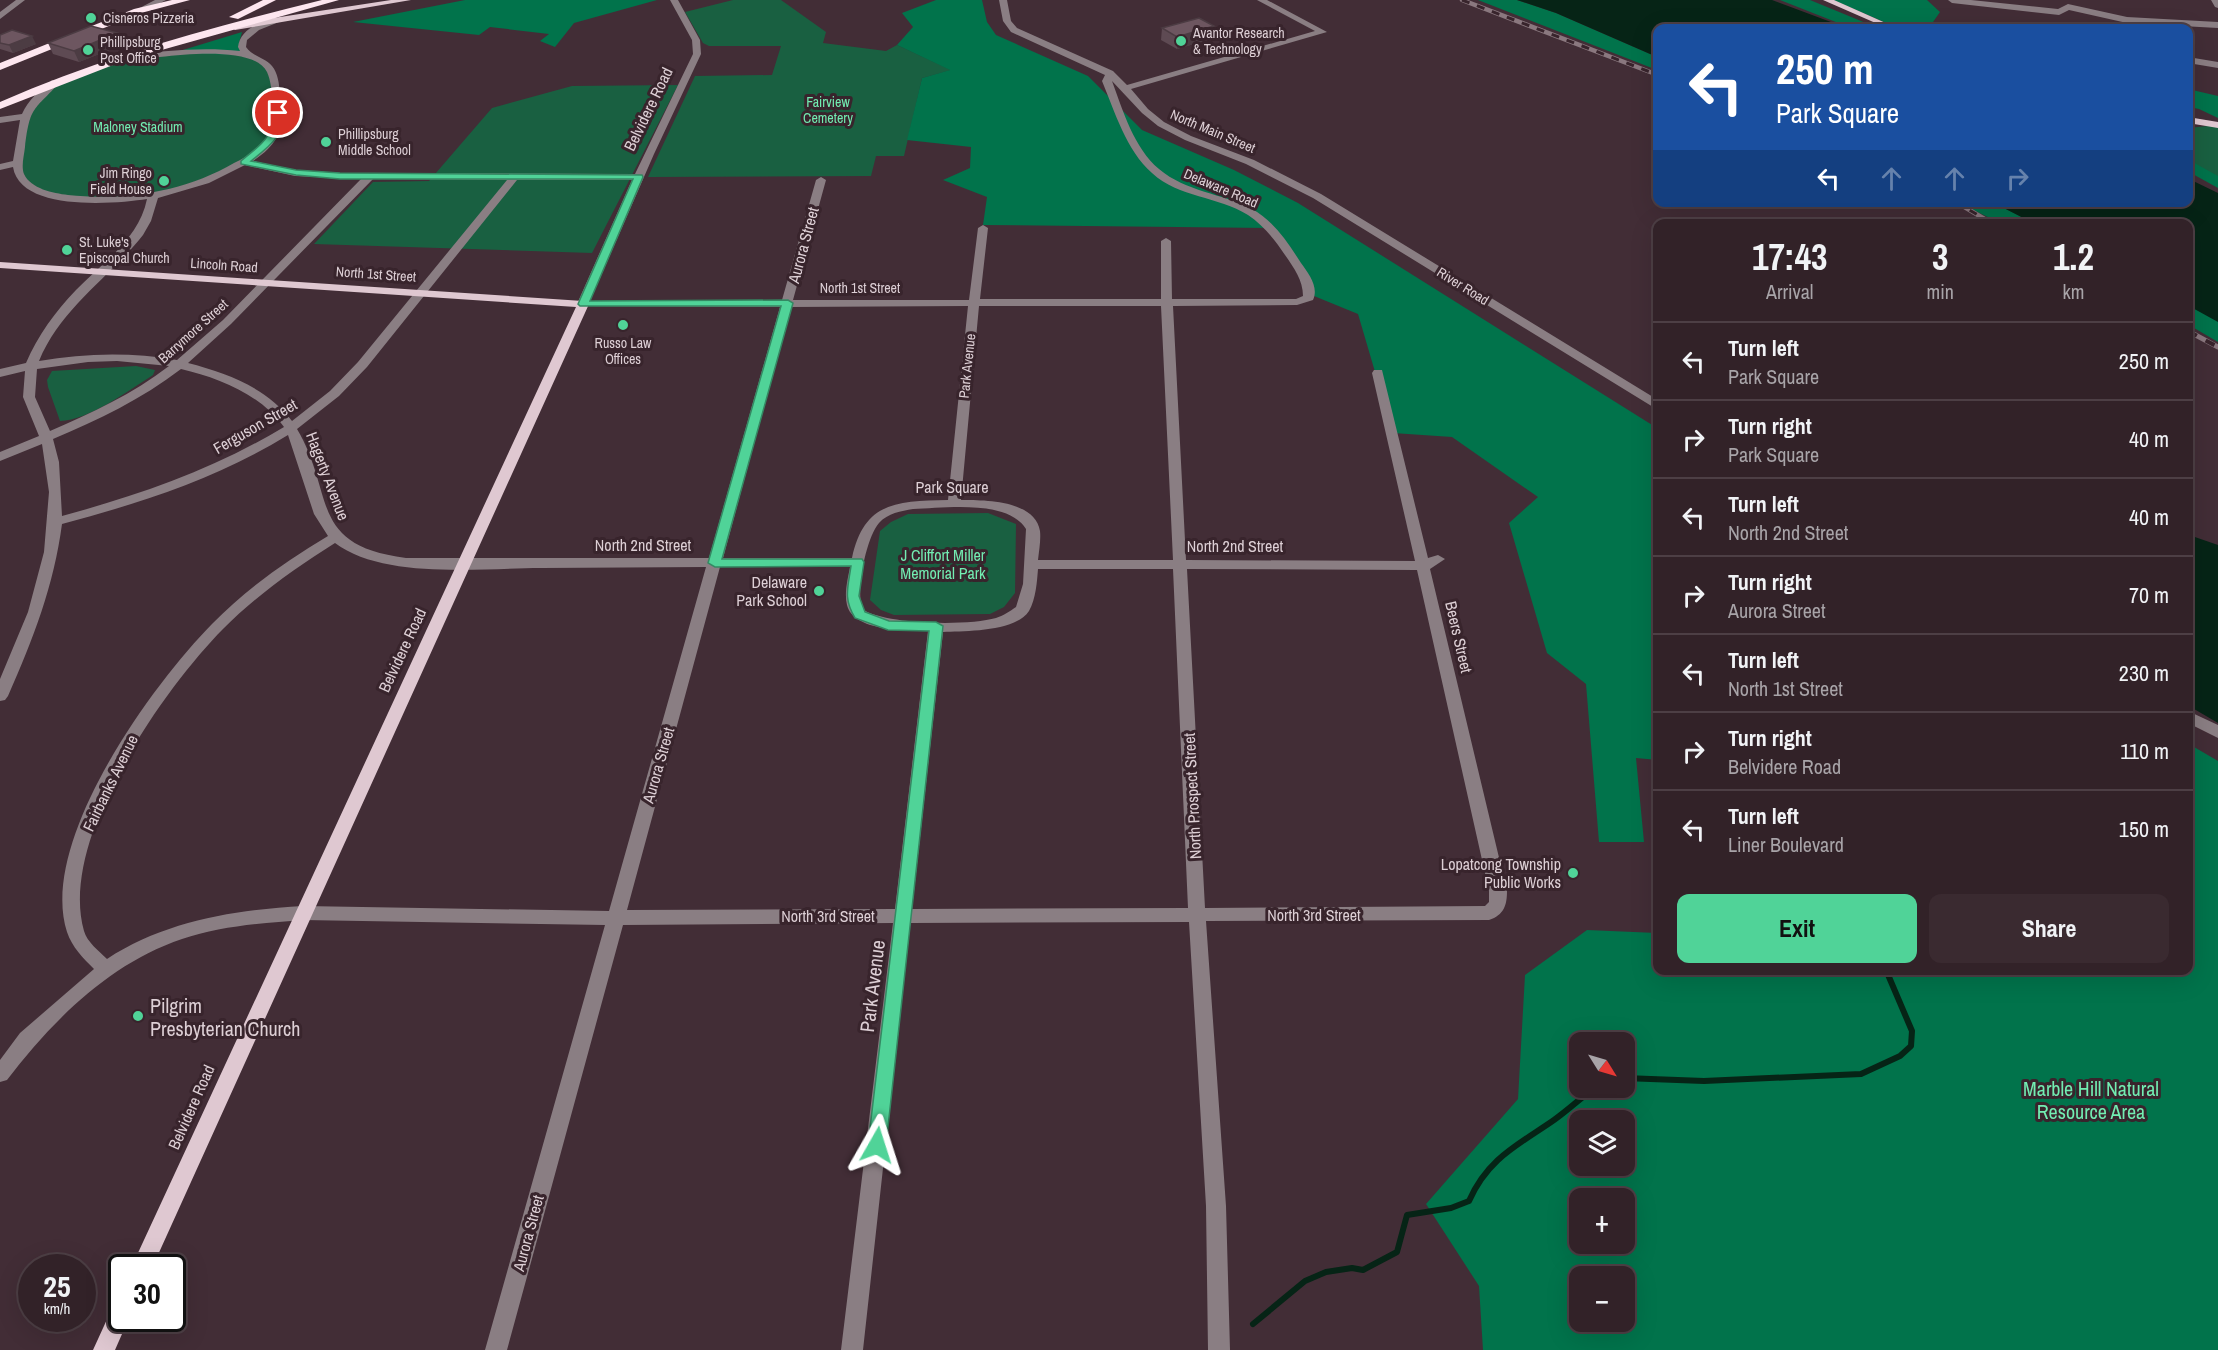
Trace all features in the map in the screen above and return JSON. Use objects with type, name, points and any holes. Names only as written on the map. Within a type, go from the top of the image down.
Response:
[{"type":"highway","points":[[0,68],[132,14],[185,0]]},
{"type":"highway","points":[[0,105],[55,82],[242,14],[271,0]]},
{"type":"highway","points":[[123,59],[334,0]]},
{"type":"main road","points":[[221,30],[407,0]]},
{"type":"main road","points":[[1827,0],[1884,24]]},
{"type":"main road","points":[[2193,121],[2218,125]]},
{"type":"main road","name":"Lincoln Road","points":[[0,265],[267,282]]},
{"type":"main road","name":"North 1st Street","points":[[267,282],[583,304]]},
{"type":"main road","name":"Belvidere Road","points":[[147,1254],[583,304]]},
{"type":"main road","points":[[104,1350],[112,1332]]},
{"type":"street","points":[[0,16],[21,0]]},
{"type":"street","points":[[132,14],[162,0]]},
{"type":"street","name":"Belvidere Road","points":[[583,304],[698,49],[674,0]]},
{"type":"street","points":[[1003,0],[1007,21],[1014,30],[1110,73]]},
{"type":"street","points":[[1125,88],[1323,32],[1261,0]]},
{"type":"street","points":[[1952,0],[2059,12],[2067,4],[2127,20],[2218,25]]},
{"type":"street","points":[[2215,0],[2218,5]]},
{"type":"street","points":[[248,56],[242,47],[243,39],[256,28],[276,20]]},
{"type":"street","points":[[2127,20],[2134,24]]},
{"type":"street","points":[[55,82],[30,105],[24,117],[18,164],[21,178],[28,185],[56,196],[108,200],[153,196],[215,176],[244,162],[271,140],[279,122],[270,69],[261,61],[248,56],[214,51],[188,51],[123,59]]},
{"type":"street","points":[[2193,61],[2218,65]]},
{"type":"street","name":"North Main Street","points":[[1110,73],[1144,111],[1161,124],[1267,170]]},
{"type":"street","name":"Delaware Road","points":[[1110,73],[1107,81],[1126,130],[1152,168],[1179,186],[1239,207],[1257,217],[1304,275],[1309,286],[1309,297]]},
{"type":"street","points":[[0,120],[24,117]]},
{"type":"street","points":[[244,162],[296,172],[370,176],[639,177]]},
{"type":"street","points":[[0,167],[18,164]]},
{"type":"street","name":"River Road","points":[[1267,170],[1317,196],[1653,403]]},
{"type":"street","name":"Barrymore Street","points":[[0,458],[120,404],[155,383],[180,364],[220,329],[370,176]]},
{"type":"street","name":"Ferguson Street","points":[[54,522],[182,482],[254,449],[319,407],[362,367],[515,176]]},
{"type":"street","name":"Aurora Street","points":[[496,1350],[821,180]]},
{"type":"street","points":[[0,696],[22,650],[40,596],[54,522],[56,490],[53,459],[27,387],[32,366],[37,353],[59,318],[145,224],[153,196]]},
{"type":"street","name":"Park Avenue","points":[[954,504],[983,228]]},
{"type":"street","name":"North Prospect Street","points":[[1166,242],[1197,915],[1214,1173],[1219,1350]]},
{"type":"street","name":"North 1st Street","points":[[583,304],[1297,302],[1309,297]]},
{"type":"street","name":"Hagerty Avenue","points":[[0,373],[32,366],[110,357],[148,358],[208,371],[259,396],[279,412],[290,427],[304,460],[321,515],[336,537],[357,550],[399,562],[465,563]]},
{"type":"street","name":"Beers Street","points":[[1378,373],[1431,562],[1498,891],[1499,899],[1495,909]]},
{"type":"street","name":"Park Square","points":[[910,505],[1002,506],[1024,516],[1033,529],[1026,602],[1023,609],[1014,616],[993,624],[888,625],[860,615],[854,605],[853,596],[858,562],[866,531],[877,515],[910,505]]},
{"type":"street","name":"Fairbanks Avenue","points":[[106,969],[80,940],[75,930],[71,901],[80,845],[98,800],[137,728],[192,654],[217,627],[267,582],[336,537]]},
{"type":"street","name":"North 2nd Street","points":[[465,563],[858,562]]},
{"type":"street","name":"North 2nd Street","points":[[1031,564],[1431,562]]},
{"type":"street","name":"Park Avenue","points":[[852,1350],[936,626]]},
{"type":"street","points":[[2193,719],[2218,732]]},
{"type":"street","name":"North 3rd Street","points":[[303,913],[530,918],[1483,914],[1495,909]]},
{"type":"street","points":[[0,1074],[27,1039],[67,1001],[106,969],[132,952],[155,941],[203,926],[256,916],[303,913]]},
{"type":"green space","points":[[465,0],[657,0],[574,23],[555,47],[540,41],[549,34],[490,27],[479,35],[353,22]]},
{"type":"green space","name":"Fairview Cemetery","points":[[733,0],[781,0],[826,32],[823,43],[886,51],[897,45],[951,70],[922,78],[904,156],[876,156],[871,176],[648,177],[695,76],[772,75],[781,46],[709,46],[703,43],[685,12]]},
{"type":"green space","points":[[936,0],[982,0],[987,22],[996,35],[1088,76],[1142,130],[1234,170],[1298,203],[1653,425],[1653,760],[1636,758],[1644,842],[1599,842],[1586,684],[1547,653],[1509,523],[1538,497],[1452,437],[1393,433],[1358,314],[1314,296],[1268,228],[983,225],[987,197],[943,180],[970,168],[971,147],[907,140],[922,78],[950,70],[897,45],[913,27],[902,13]]},
{"type":"green space","points":[[1478,0],[1517,0],[1556,13],[1653,55],[1653,68]]},
{"type":"green space","points":[[1780,0],[1810,0],[1868,24],[1841,24]]},
{"type":"green space","points":[[1833,0],[1927,0],[1940,12],[1933,22],[1935,24],[1889,24]]},
{"type":"green space","points":[[242,32],[239,43],[242,55],[173,53]]},
{"type":"green space","name":"Maloney Stadium","points":[[188,51],[248,56],[270,69],[279,122],[271,140],[229,170],[153,196],[93,200],[40,191],[21,178],[24,117],[43,92],[123,59]]},
{"type":"green space","points":[[678,85],[592,253],[314,244],[373,182],[429,181],[492,108],[572,86]]},
{"type":"green space","points":[[2193,90],[2218,96],[2218,118],[2193,108]]},
{"type":"green space","points":[[2218,125],[2218,185],[2193,174],[2193,128]]},
{"type":"green space","points":[[2193,162],[2218,176],[2218,188],[2193,174]]},
{"type":"green space","points":[[1967,207],[2002,207],[2026,219],[1992,219]]},
{"type":"green space","points":[[2193,308],[2218,321],[2218,342],[2193,327]]},
{"type":"green space","points":[[136,366],[155,370],[153,375],[108,404],[83,416],[60,421],[48,387],[47,380],[52,371]]},
{"type":"green space","name":"J Cliffort Miller Memorial Park","points":[[988,513],[1016,524],[1015,593],[1004,607],[990,614],[894,615],[881,610],[870,600],[880,531],[891,522],[908,514]]},
{"type":"green space","name":"Marble Hill Natural Resource Area","points":[[2193,746],[2218,761],[2218,1350],[1483,1350],[1479,1286],[1426,1204],[1518,1099],[1525,975],[1587,930],[1653,933],[1653,975],[2193,975]]},
{"type":"shaded area","points":[[1517,0],[1772,0],[1836,24],[1653,24],[1653,55],[1556,13]]},
{"type":"shaded area","points":[[2193,181],[2218,193],[2218,322],[2193,308],[2193,219],[2025,219],[2002,207],[2193,207]]},
{"type":"shaded area","points":[[2193,536],[2218,545],[2218,723],[2193,708]]},
{"type":"building","points":[[1199,18],[1214,26],[1177,37],[1162,28]]},
{"type":"building","points":[[91,26],[117,33],[74,51],[48,43]]},
{"type":"building","points":[[12,30],[32,36],[9,45],[0,43],[0,35]]},
{"type":"waterway","points":[[1635,1078],[1704,1081],[1861,1074],[1900,1056],[1911,1046],[1912,1031],[1888,975]]},
{"type":"waterway","points":[[1253,1324],[1305,1281],[1326,1272],[1352,1268],[1363,1270],[1397,1252],[1407,1215],[1451,1208],[1469,1201],[1485,1174],[1495,1163],[1582,1098]]},
{"type":"railway","points":[[1462,0],[1653,73]]},
{"type":"railway","points":[[1964,207],[1985,219]]},
{"type":"railway","points":[[2193,334],[2218,347]]},
{"type":"place","name":"Cisneros Pizzeria","points":[[91,18]]},
{"type":"place","name":"Avantor Research & Technology","points":[[1181,41]]},
{"type":"place","name":"Phillipsburg Post Office","points":[[88,50]]},
{"type":"place","name":"Phillipsburg Middle School","points":[[326,142]]},
{"type":"place","name":"Jim Ringo Field House","points":[[164,181]]},
{"type":"place","name":"St. Luke's Episcopal Church","points":[[67,250]]},
{"type":"place","name":"Russo Law Offices","points":[[623,325]]},
{"type":"place","name":"Delaware Park School","points":[[819,591]]},
{"type":"place","name":"Lopatcong Township Public Works","points":[[1573,873]]},
{"type":"place","name":"Pilgrim Presbyterian Church","points":[[138,1016]]},
{"type":"route","points":[[278,113],[279,122],[271,140],[256,155],[244,162],[296,172],[340,176],[639,177],[583,304],[788,303],[715,563],[858,562],[853,596],[854,605],[860,615],[880,624],[936,626],[877,1145]]}]
